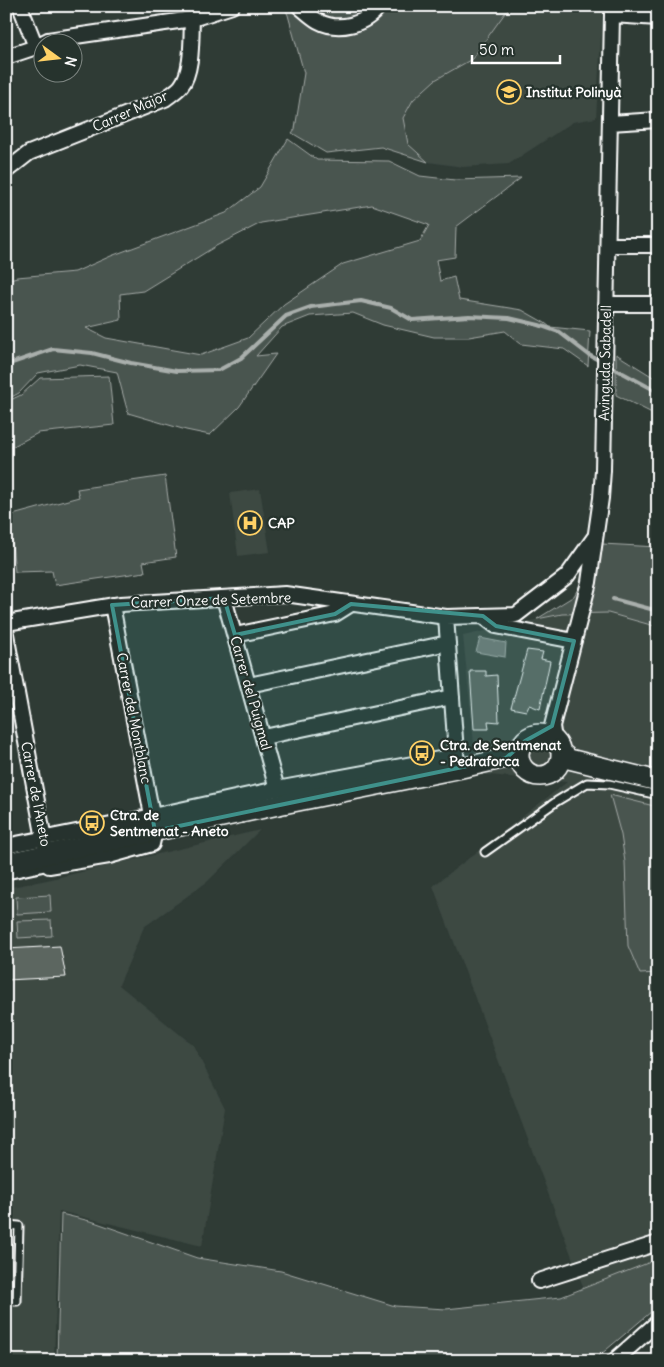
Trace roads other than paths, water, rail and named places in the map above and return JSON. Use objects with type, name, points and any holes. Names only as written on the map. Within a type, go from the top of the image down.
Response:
[{"type":"street","points":[[20,6],[34,32]]},
{"type":"street","points":[[82,35],[192,19],[232,6]]},
{"type":"street","points":[[299,6],[320,22],[336,26],[356,24],[367,19],[379,6]]},
{"type":"street","points":[[612,11],[658,18]]},
{"type":"street","name":"Avinguda Sabadell","points":[[446,617],[516,615],[567,576],[596,534],[603,470],[612,11]]},
{"type":"street","name":"Carrer Major","points":[[6,171],[29,153],[165,99],[181,86],[186,76],[190,59],[192,19]]},
{"type":"street","points":[[6,57],[32,47]]},
{"type":"street","points":[[610,123],[658,120]]},
{"type":"street","points":[[608,245],[658,246]]},
{"type":"street","points":[[606,304],[658,304]]},
{"type":"street","points":[[516,757],[527,772],[535,776],[545,776],[554,772],[556,746],[574,641],[589,582],[596,534]]},
{"type":"street","name":"Carrer Onze de Setembre","points":[[6,623],[112,605],[285,594],[446,617]]},
{"type":"street","name":"Carrer del Puigmal","points":[[224,598],[277,789]]},
{"type":"street","points":[[234,635],[335,614],[351,604]]},
{"type":"street","name":"Carrer del Montblanc","points":[[112,605],[154,823]]},
{"type":"street","points":[[483,616],[496,626],[574,641]]},
{"type":"street","points":[[446,617],[457,763]]},
{"type":"street","name":"Carrer de l'Aneto","points":[[6,634],[47,853]]},
{"type":"street","points":[[249,685],[448,643]]},
{"type":"street","points":[[264,737],[452,697]]},
{"type":"street","points":[[516,757],[525,741],[533,736],[658,782]]},
{"type":"street","points":[[6,863],[277,789],[457,763],[516,757]]},
{"type":"street","points":[[154,823],[282,804],[457,763]]},
{"type":"street","points":[[6,846],[47,853]]},
{"type":"street","points":[[538,1280],[658,1243]]},
{"type":"street","points":[[614,1361],[658,1322]]},
{"type":"lane","points":[[485,852],[557,801],[587,783],[609,784],[658,795]]},
{"type":"lane","points":[[6,875],[47,853]]},
{"type":"lane","points":[[6,1225],[19,1226],[17,1301],[6,1301]]},
{"type":"waterway","points":[[6,365],[53,349],[92,353],[131,363],[177,371],[219,370],[241,358],[286,316],[311,307],[361,301],[391,308],[412,320],[469,316],[509,318],[539,325],[559,332],[589,355],[602,362]]},
{"type":"waterway","points":[[608,365],[658,392]]},
{"type":"waterway","points":[[613,599],[658,611]]},
{"type":"place","name":"Institut Polinyà","points":[[509,92]]},
{"type":"place","name":"CAP","points":[[250,523]]},
{"type":"place","name":"Ctra. de Sentmenat - Pedraforca","points":[[422,753]]},
{"type":"place","name":"Ctra. de Sentmenat - Aneto","points":[[92,823]]}]
